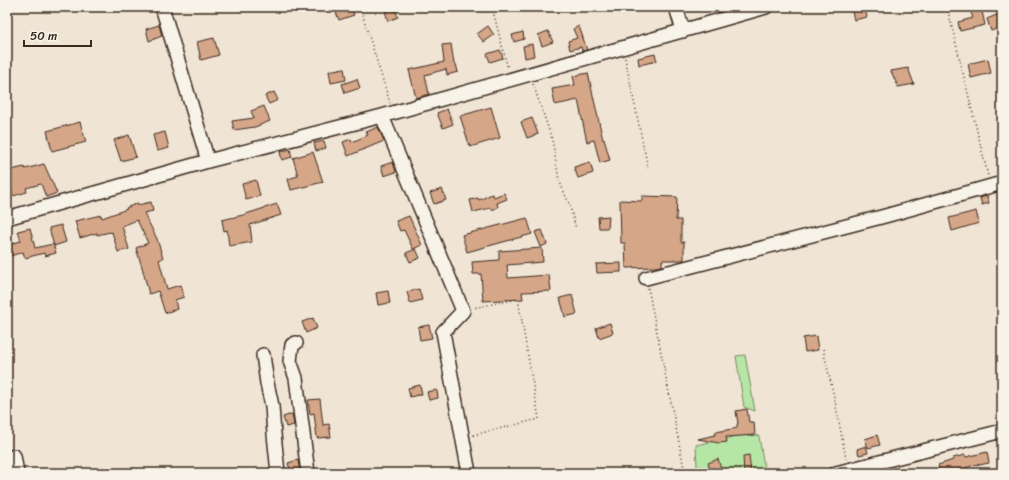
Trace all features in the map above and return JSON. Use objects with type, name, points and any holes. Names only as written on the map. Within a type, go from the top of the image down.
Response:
[{"type":"street","points":[[162,7],[208,160]]},
{"type":"street","points":[[676,7],[683,32]]},
{"type":"street","points":[[7,218],[208,160],[388,114],[683,32],[766,7]]},
{"type":"street","points":[[388,114],[463,310],[443,332],[469,473]]},
{"type":"street","points":[[646,278],[885,216],[996,184]]},
{"type":"street","points":[[296,344],[292,345],[290,360],[296,378],[308,473]]},
{"type":"street","points":[[263,355],[272,406],[278,473]]},
{"type":"street","points":[[842,472],[1002,431]]},
{"type":"street","points":[[14,456],[17,473]]},
{"type":"path","points":[[360,7],[388,114]]},
{"type":"path","points":[[492,7],[511,80]]},
{"type":"path","points":[[946,7],[996,184]]},
{"type":"path","points":[[622,48],[648,168]]},
{"type":"path","points":[[531,74],[534,89],[552,139],[559,180],[570,206],[576,229]]},
{"type":"path","points":[[646,278],[685,473]]},
{"type":"path","points":[[463,310],[518,299],[539,419],[463,438]]},
{"type":"path","points":[[823,349],[846,459],[842,472]]},
{"type":"green space","points":[[745,355],[755,411],[744,407],[736,356]]},
{"type":"green space","points":[[738,436],[759,436],[765,473],[695,473],[697,466],[696,445]]},
{"type":"building","points":[[343,7],[351,7],[354,15],[339,20],[335,10]]},
{"type":"building","points":[[384,7],[394,7],[398,17],[388,21]]},
{"type":"building","points":[[851,7],[862,7],[862,9],[865,9],[867,17],[854,20]]},
{"type":"building","points":[[969,7],[981,7],[985,25],[960,31],[958,22],[973,18]]},
{"type":"building","points":[[999,14],[1002,20],[1002,27],[991,31],[987,19]]},
{"type":"building","points":[[159,25],[162,36],[149,41],[146,29]]},
{"type":"building","points":[[488,26],[494,35],[484,42],[477,34]]},
{"type":"building","points":[[579,26],[587,50],[582,51],[581,47],[570,50],[568,41],[577,38],[573,29]]},
{"type":"building","points":[[548,31],[553,42],[542,46],[538,35]]},
{"type":"building","points":[[523,32],[524,39],[514,42],[512,35]]},
{"type":"building","points":[[214,38],[219,55],[201,60],[197,42]]},
{"type":"building","points":[[451,44],[454,64],[456,64],[458,72],[447,75],[446,69],[425,75],[429,94],[416,98],[409,70],[444,62],[442,45]]},
{"type":"building","points":[[532,44],[534,56],[525,58],[523,46]]},
{"type":"building","points":[[500,50],[503,58],[490,62],[487,54]]},
{"type":"building","points":[[655,54],[657,61],[639,65],[638,58]]},
{"type":"building","points":[[988,59],[991,73],[971,78],[968,64]]},
{"type":"building","points":[[344,68],[346,80],[331,83],[329,71]]},
{"type":"building","points":[[908,68],[914,84],[898,87],[891,71]]},
{"type":"building","points":[[588,73],[603,140],[604,139],[610,160],[600,163],[594,140],[587,142],[578,100],[555,105],[552,89],[575,85],[573,76]]},
{"type":"building","points":[[357,79],[360,88],[345,93],[342,84]]},
{"type":"building","points":[[274,92],[278,100],[269,104],[265,96]]},
{"type":"building","points":[[264,106],[270,121],[255,127],[234,130],[232,121],[254,118],[251,111]]},
{"type":"building","points":[[491,107],[500,138],[470,147],[460,116]]},
{"type":"building","points":[[447,109],[453,124],[443,128],[437,113]]},
{"type":"building","points":[[532,118],[538,134],[527,138],[521,122]]},
{"type":"building","points":[[80,122],[86,142],[52,151],[47,131]]},
{"type":"building","points":[[378,127],[384,141],[348,156],[343,142],[351,139],[352,142],[368,135],[366,132]]},
{"type":"building","points":[[165,132],[169,148],[157,151],[153,135]]},
{"type":"building","points":[[129,135],[136,157],[121,161],[114,140]]},
{"type":"building","points":[[324,141],[326,148],[316,151],[314,143]]},
{"type":"building","points":[[290,149],[292,157],[282,160],[280,152]]},
{"type":"building","points":[[313,152],[323,182],[291,190],[288,179],[298,176],[293,158]]},
{"type":"building","points":[[393,162],[396,172],[384,176],[381,166]]},
{"type":"building","points":[[590,162],[593,173],[578,178],[574,167]]},
{"type":"building","points":[[44,164],[57,193],[46,197],[41,184],[26,188],[27,192],[13,196],[7,171],[24,167],[25,169]]},
{"type":"building","points":[[256,180],[260,196],[246,200],[242,184]]},
{"type":"building","points":[[442,189],[446,200],[434,204],[430,193]]},
{"type":"building","points":[[504,193],[507,199],[497,203],[498,207],[492,210],[491,208],[473,212],[470,200],[478,198],[479,200],[492,194],[494,197]]},
{"type":"building","points":[[642,196],[677,197],[676,220],[681,220],[681,242],[684,242],[684,260],[662,260],[662,266],[626,268],[625,243],[621,243],[620,200],[642,201]]},
{"type":"building","points":[[987,196],[989,203],[982,205],[980,198]]},
{"type":"building","points":[[151,202],[153,211],[144,213],[157,239],[163,258],[159,260],[167,289],[180,285],[184,297],[175,300],[177,309],[165,313],[158,291],[149,294],[136,248],[148,243],[137,220],[122,226],[129,249],[118,252],[112,232],[97,235],[97,233],[80,238],[75,221],[101,215],[102,218],[127,209],[126,208],[138,203],[138,205]]},
{"type":"building","points":[[277,204],[281,215],[250,225],[252,242],[229,246],[227,230],[224,231],[222,220]]},
{"type":"building","points":[[976,211],[979,223],[952,231],[949,218]]},
{"type":"building","points":[[409,216],[422,245],[413,249],[404,230],[400,231],[396,221]]},
{"type":"building","points":[[609,216],[608,228],[599,228],[598,217]]},
{"type":"building","points":[[527,218],[532,234],[467,252],[462,235]]},
{"type":"building","points":[[61,225],[66,242],[54,246],[49,228]]},
{"type":"building","points":[[30,228],[35,248],[53,244],[56,253],[45,256],[44,253],[25,258],[23,252],[7,257],[7,245],[21,241],[18,231]]},
{"type":"building","points":[[542,230],[547,244],[541,247],[535,232]]},
{"type":"building","points":[[542,248],[543,262],[507,265],[508,278],[549,275],[551,291],[522,292],[523,299],[483,301],[481,274],[473,274],[472,262],[499,260],[499,251]]},
{"type":"building","points":[[416,249],[420,258],[410,262],[406,253]]},
{"type":"building","points":[[621,263],[621,272],[597,273],[596,264]]},
{"type":"building","points":[[419,289],[422,300],[410,303],[407,292]]},
{"type":"building","points":[[388,291],[390,303],[378,305],[376,293]]},
{"type":"building","points":[[572,295],[577,314],[565,317],[560,298]]},
{"type":"building","points":[[313,318],[317,328],[306,333],[302,322]]},
{"type":"building","points":[[610,323],[613,333],[599,338],[596,328]]},
{"type":"building","points":[[429,325],[432,338],[420,340],[418,327]]},
{"type":"building","points":[[816,336],[818,350],[805,352],[803,338]]},
{"type":"building","points":[[420,385],[422,394],[410,397],[408,388]]},
{"type":"building","points":[[437,390],[438,398],[429,400],[427,392]]},
{"type":"building","points":[[320,399],[323,425],[329,424],[331,437],[317,438],[314,413],[310,414],[308,400]]},
{"type":"building","points":[[747,409],[749,422],[754,422],[755,435],[726,437],[727,442],[719,443],[698,439],[715,435],[716,432],[737,428],[738,424],[736,411]]},
{"type":"building","points":[[292,414],[294,425],[286,427],[283,417]]},
{"type":"building","points":[[877,435],[880,445],[868,448],[865,439]]},
{"type":"building","points":[[866,446],[868,453],[859,455],[857,449]]},
{"type":"building","points":[[987,452],[989,463],[978,464],[952,473],[940,473],[938,465],[953,460],[953,458],[965,455],[966,457]]},
{"type":"building","points":[[749,455],[751,473],[744,473],[743,456]]},
{"type":"building","points":[[718,459],[721,469],[711,472],[708,463]]},
{"type":"building","points":[[298,460],[300,473],[291,473],[288,463]]}]
